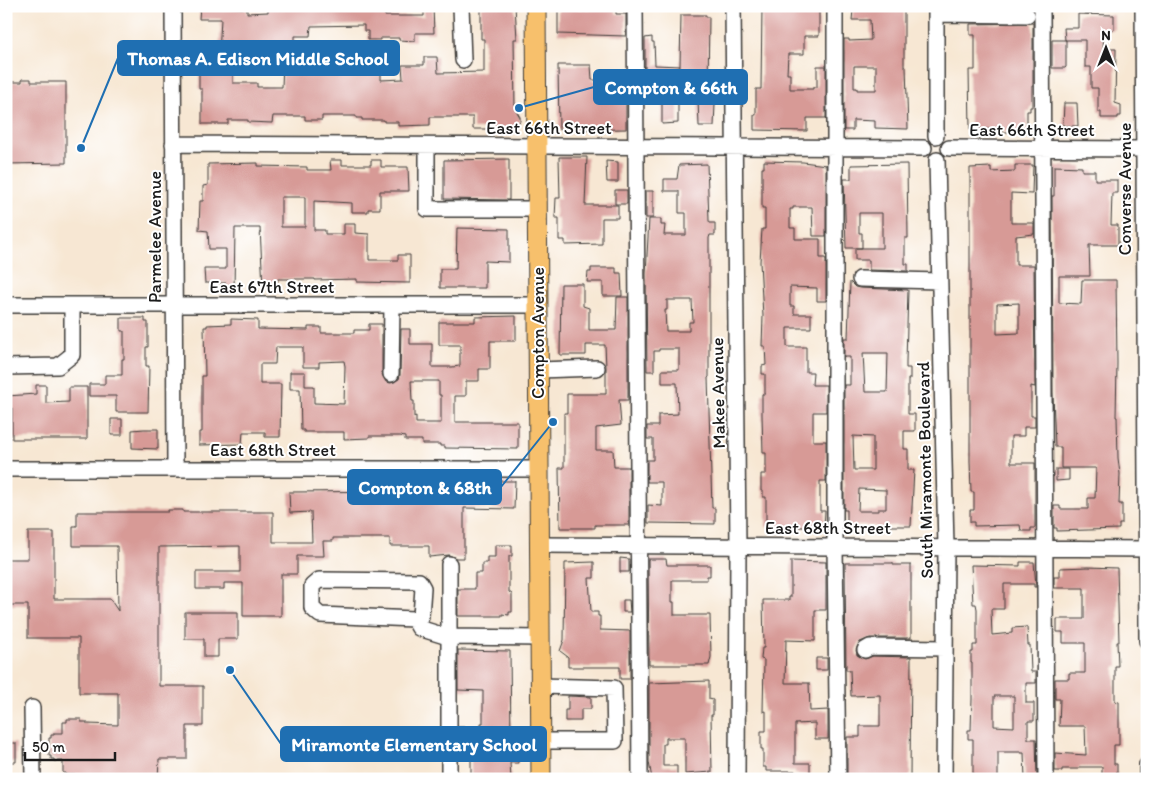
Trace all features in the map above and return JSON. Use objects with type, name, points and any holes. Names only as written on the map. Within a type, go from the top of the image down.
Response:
[{"type":"main road","name":"Compton Avenue","points":[[536,6],[541,779]]},
{"type":"street","name":"Parmelee Avenue","points":[[173,6],[175,468]]},
{"type":"street","points":[[461,6],[462,60]]},
{"type":"street","points":[[635,6],[640,779]]},
{"type":"street","name":"Makee Avenue","points":[[733,6],[738,547],[737,779]]},
{"type":"street","points":[[835,6],[835,547],[838,779]]},
{"type":"street","points":[[1042,6],[1046,779]]},
{"type":"street","name":"Converse Avenue","points":[[1143,6],[1145,65],[1147,641]]},
{"type":"street","points":[[936,136],[936,10],[1027,15]]},
{"type":"street","points":[[936,136],[944,138],[948,148],[943,158],[936,160],[930,158],[924,148],[926,141],[936,136]]},
{"type":"street","name":"East 66th Street","points":[[173,144],[924,148]]},
{"type":"street","points":[[426,146],[427,208],[538,209]]},
{"type":"street","name":"East 66th Street","points":[[948,148],[1145,150]]},
{"type":"street","name":"South Miramonte Boulevard","points":[[936,160],[946,547],[944,779]]},
{"type":"street","points":[[860,279],[939,281]]},
{"type":"street","name":"East 67th Street","points":[[6,305],[538,305]]},
{"type":"street","points":[[6,367],[58,366],[72,355],[72,305]]},
{"type":"street","points":[[392,305],[392,374]]},
{"type":"street","points":[[539,370],[598,368]]},
{"type":"street","name":"East 68th Street","points":[[6,469],[539,469]]},
{"type":"street","name":"East 68th Street","points":[[539,545],[1146,549]]},
{"type":"street","points":[[448,564],[449,779]]},
{"type":"street","points":[[319,580],[419,582],[423,588],[421,616],[414,619],[320,615],[312,608],[312,586],[319,580]]},
{"type":"street","points":[[414,619],[419,628],[448,637],[540,638]]},
{"type":"street","points":[[866,650],[870,646],[945,648]]},
{"type":"street","points":[[541,686],[614,688],[615,741],[541,741]]},
{"type":"street","points":[[32,708],[33,779]]},
{"type":"street","points":[[1147,765],[1147,779]]},
{"type":"building","points":[[200,6],[242,8],[247,9],[247,13],[268,12],[268,6],[385,8],[385,16],[424,16],[424,6],[433,6],[434,33],[415,33],[415,41],[399,40],[399,38],[368,40],[368,31],[364,31],[364,25],[311,26],[310,36],[295,36],[295,64],[314,64],[314,46],[344,46],[344,53],[371,53],[371,64],[381,64],[381,80],[403,79],[402,65],[424,65],[424,57],[437,57],[438,73],[484,72],[481,6],[515,6],[517,39],[514,39],[515,109],[520,117],[520,121],[514,129],[473,129],[473,117],[430,117],[430,125],[398,126],[398,122],[362,120],[362,118],[356,118],[356,116],[322,116],[322,120],[305,120],[305,116],[273,116],[272,123],[228,120],[228,124],[202,124],[202,89],[199,89],[199,55],[219,53],[221,19],[199,19]],"holes":[[[283,62],[282,87],[257,87],[257,83],[233,83],[233,63]]]},
{"type":"building","points":[[762,6],[819,6],[819,36],[804,36],[804,54],[788,54],[787,74],[790,74],[790,89],[813,89],[813,87],[817,87],[817,66],[826,66],[826,118],[807,118],[807,131],[754,130],[756,89],[761,89]]},
{"type":"building","points":[[855,6],[904,6],[904,67],[906,67],[908,129],[875,128],[875,121],[853,120],[853,130],[844,130],[844,39],[849,39],[849,41],[871,40],[870,20],[852,20],[853,10],[855,10]],"holes":[[[854,66],[876,66],[876,90],[857,90],[857,88],[854,88]]]},
{"type":"building","points":[[558,9],[616,9],[616,14],[626,14],[626,36],[558,34]]},
{"type":"building","points":[[1078,14],[1114,15],[1114,30],[1104,30],[1103,49],[1116,49],[1115,103],[1121,105],[1121,116],[1118,116],[1118,118],[1101,118],[1101,112],[1098,112],[1098,88],[1091,88],[1091,67],[1085,67],[1085,40],[1065,40],[1064,28],[1078,28]]},
{"type":"building","points":[[681,15],[706,15],[706,17],[709,17],[708,88],[714,88],[714,126],[699,126],[698,99],[678,99],[678,123],[662,124],[662,103],[645,103],[645,38],[652,37],[652,42],[654,42],[655,65],[680,66]]},
{"type":"building","points":[[1033,23],[1032,107],[1030,107],[1030,111],[1027,111],[1027,132],[1002,132],[1002,129],[970,129],[969,70],[975,70],[975,35],[970,35],[970,24]]},
{"type":"building","points":[[1052,40],[1066,40],[1065,68],[1052,68]]},
{"type":"building","points":[[558,65],[591,65],[592,80],[597,80],[597,86],[626,86],[626,129],[559,130]]},
{"type":"building","points":[[22,79],[31,79],[31,82],[66,82],[66,163],[6,164],[6,82],[22,82]]},
{"type":"building","points":[[1064,103],[1077,103],[1078,126],[1063,126]]},
{"type":"building","points":[[559,157],[587,157],[585,205],[618,205],[618,218],[602,218],[602,244],[565,245],[565,240],[559,240],[559,218],[555,218],[556,198],[560,198]]},
{"type":"building","points":[[509,159],[509,200],[444,199],[444,160]]},
{"type":"building","points":[[330,160],[342,160],[342,165],[371,165],[371,160],[381,160],[381,167],[408,167],[409,191],[380,191],[380,209],[368,209],[368,212],[352,212],[352,203],[314,201],[314,230],[325,230],[325,234],[344,234],[344,224],[355,224],[355,233],[369,234],[369,260],[398,260],[398,255],[410,255],[410,283],[357,282],[357,279],[278,279],[276,286],[263,287],[260,228],[235,228],[234,291],[226,291],[226,283],[205,283],[204,269],[226,269],[226,249],[209,249],[208,231],[199,230],[200,201],[203,201],[203,186],[208,185],[208,164],[258,163],[258,166],[307,167],[307,170],[331,170]],"holes":[[[281,197],[305,197],[305,227],[281,227]]]},
{"type":"building","points":[[606,161],[618,162],[618,182],[607,182]]},
{"type":"building","points":[[764,161],[803,162],[826,165],[826,236],[813,236],[812,207],[793,207],[793,209],[790,209],[790,228],[795,228],[795,239],[820,239],[820,258],[825,258],[826,261],[826,301],[817,301],[817,288],[790,287],[790,306],[794,306],[794,314],[811,314],[811,328],[787,328],[787,347],[806,347],[806,372],[813,372],[812,385],[826,385],[826,412],[813,412],[813,441],[826,441],[826,481],[820,481],[820,511],[825,511],[824,527],[766,527],[766,497],[763,497],[763,491],[761,491],[761,474],[766,474],[766,453],[763,453],[762,415],[762,394],[765,394],[765,374],[762,374],[762,366],[766,365],[765,346],[762,346],[763,316],[760,262],[762,229],[765,229],[765,208],[762,208],[762,168],[764,168]]},
{"type":"building","points":[[707,164],[709,221],[710,223],[715,223],[715,235],[710,235],[709,238],[708,378],[712,508],[715,508],[715,524],[648,523],[648,505],[662,506],[662,482],[647,482],[647,460],[653,460],[653,439],[647,439],[647,426],[658,426],[658,415],[678,414],[677,383],[662,383],[662,370],[679,370],[679,349],[659,349],[659,351],[654,351],[654,371],[647,371],[646,274],[649,219],[661,219],[661,225],[665,225],[664,235],[686,235],[686,213],[679,213],[679,191],[664,191],[664,179],[677,179],[679,165]],"holes":[[[667,300],[692,300],[693,322],[689,322],[689,331],[666,331],[665,310],[667,310]]]},
{"type":"building","points":[[907,164],[908,238],[905,238],[905,264],[908,264],[908,271],[869,270],[869,260],[855,260],[855,248],[846,248],[844,179],[851,179],[851,165]],"holes":[[[859,213],[882,213],[882,248],[862,248],[862,233],[859,233]]]},
{"type":"building","points":[[1015,165],[1033,165],[1032,194],[1011,193],[1011,223],[1034,223],[1034,234],[1016,236],[1016,265],[1034,265],[1035,387],[1031,386],[1031,416],[1035,416],[1035,427],[1024,427],[1024,436],[1011,436],[1011,463],[1035,463],[1035,528],[1031,528],[1031,531],[1021,531],[1020,525],[974,526],[974,522],[970,522],[970,510],[974,510],[974,492],[971,492],[970,461],[970,168],[991,167],[991,172],[1015,171]],"holes":[[[1019,303],[1019,333],[997,334],[997,304]]]},
{"type":"building","points":[[1054,166],[1082,167],[1082,171],[1095,171],[1095,180],[1117,180],[1117,193],[1112,193],[1111,225],[1118,225],[1118,245],[1089,245],[1090,276],[1059,276],[1059,303],[1081,304],[1082,280],[1116,280],[1116,417],[1120,474],[1119,504],[1122,504],[1122,524],[1119,524],[1119,529],[1057,531],[1057,528],[1054,528],[1054,506],[1060,506],[1060,509],[1088,509],[1088,498],[1095,498],[1096,468],[1061,468],[1061,447],[1055,447],[1052,196],[1054,196]]},
{"type":"building","points":[[615,190],[627,190],[627,204],[615,204]]},
{"type":"building","points":[[646,191],[653,191],[653,218],[646,218]]},
{"type":"building","points":[[457,228],[509,229],[509,262],[485,261],[485,288],[440,288],[440,269],[456,269]]},
{"type":"building","points":[[591,268],[616,268],[616,273],[621,273],[622,296],[603,296],[603,282],[587,282],[588,272],[591,272]]},
{"type":"building","points":[[850,282],[855,287],[860,288],[908,290],[906,368],[910,368],[910,379],[908,379],[908,414],[915,414],[915,431],[904,431],[904,449],[908,449],[908,470],[914,470],[911,526],[884,526],[884,529],[875,529],[875,526],[847,528],[847,510],[844,510],[844,385],[850,385],[850,357],[844,357],[844,338],[848,338]],"holes":[[[863,353],[888,353],[887,392],[865,392]],[[853,436],[873,437],[873,470],[854,470]],[[859,489],[886,490],[886,509],[858,511]]]},
{"type":"building","points":[[561,284],[583,284],[583,306],[589,308],[589,330],[616,330],[617,297],[628,297],[628,400],[619,400],[621,425],[596,428],[596,450],[613,450],[614,467],[629,467],[629,525],[595,525],[595,528],[560,528],[559,468],[564,468],[564,413],[567,413],[567,394],[606,394],[605,345],[586,345],[586,355],[560,355]]},
{"type":"building","points":[[516,316],[516,341],[490,341],[490,369],[479,369],[479,381],[466,381],[466,396],[455,396],[455,422],[518,422],[518,449],[445,448],[445,446],[440,446],[440,444],[422,444],[422,440],[405,440],[405,437],[400,436],[369,436],[369,438],[344,439],[344,432],[304,432],[304,430],[301,430],[300,389],[290,389],[290,372],[305,372],[305,386],[314,386],[314,403],[344,404],[345,366],[344,361],[319,362],[319,367],[303,367],[303,347],[276,347],[275,364],[260,364],[260,384],[281,384],[280,437],[265,437],[265,432],[243,432],[242,444],[199,445],[199,432],[202,432],[202,376],[205,376],[204,327],[207,327],[207,325],[231,324],[231,319],[258,320],[258,329],[308,330],[308,327],[321,327],[321,333],[354,333],[354,330],[369,330],[369,324],[382,324],[382,374],[386,382],[391,383],[399,379],[400,375],[401,329],[410,329],[410,344],[432,344],[432,367],[460,366],[460,345],[439,345],[439,322],[475,322],[475,317]],"holes":[[[411,381],[439,381],[441,423],[416,423]]]},
{"type":"building","points":[[121,318],[145,318],[145,322],[148,322],[146,366],[149,366],[148,412],[116,412],[116,396],[89,396],[89,384],[105,384],[105,375],[122,375],[124,331],[121,331]]},
{"type":"building","points":[[36,385],[46,385],[46,403],[69,402],[69,387],[87,387],[87,439],[12,439],[12,408],[7,408],[7,396],[36,394]]},
{"type":"building","points":[[111,419],[122,419],[122,435],[111,435]]},
{"type":"building","points":[[158,429],[158,449],[132,448],[132,430]]},
{"type":"building","points":[[1056,469],[1069,469],[1069,480],[1056,481]]},
{"type":"building","points":[[493,481],[515,481],[514,509],[464,508],[464,558],[456,558],[449,555],[429,557],[429,546],[390,546],[390,538],[333,538],[333,541],[323,541],[324,556],[297,556],[297,574],[281,574],[281,616],[243,616],[243,583],[224,583],[224,589],[196,589],[196,572],[240,572],[240,546],[159,547],[159,686],[203,686],[203,726],[187,726],[187,759],[159,759],[158,779],[116,779],[117,776],[66,775],[66,773],[63,773],[63,761],[54,761],[49,756],[49,738],[54,733],[63,733],[63,722],[67,722],[67,719],[81,719],[81,722],[87,722],[87,724],[118,725],[118,693],[79,693],[79,638],[28,638],[28,605],[6,605],[6,559],[28,559],[28,532],[54,532],[54,599],[110,599],[118,611],[117,546],[73,546],[73,526],[77,526],[77,512],[168,512],[168,510],[183,510],[183,512],[273,512],[273,542],[312,542],[311,512],[290,513],[289,492],[419,491],[419,494],[436,494],[437,492],[447,493],[447,485],[458,485],[458,490],[482,491],[482,488],[493,487]]},
{"type":"building","points":[[495,545],[512,545],[512,556],[509,556],[509,592],[512,594],[512,612],[509,612],[509,615],[502,614],[502,616],[458,616],[458,589],[475,589],[475,573],[482,573],[482,563],[487,563],[487,557],[495,557]]},
{"type":"building","points":[[620,558],[629,559],[629,572],[620,572]]},
{"type":"building","points":[[648,559],[666,559],[667,565],[710,565],[710,576],[707,576],[707,580],[672,580],[674,615],[710,615],[711,657],[709,665],[649,665]]},
{"type":"building","points":[[791,561],[826,562],[826,610],[815,610],[815,641],[786,640],[785,683],[809,683],[810,711],[828,710],[828,739],[815,739],[815,723],[795,724],[795,763],[810,763],[810,775],[795,774],[795,771],[766,771],[766,767],[763,767],[763,749],[761,749],[761,731],[766,731],[766,711],[763,712],[764,660],[761,659],[762,648],[764,648],[763,600],[789,600],[789,597],[791,597]]},
{"type":"building","points":[[594,562],[594,578],[589,578],[591,612],[598,612],[598,616],[600,616],[600,630],[630,631],[630,679],[620,679],[620,667],[568,667],[568,657],[560,651],[564,640],[565,563]]},
{"type":"building","points":[[1020,562],[1034,562],[1036,587],[1034,587],[1034,584],[1004,584],[1004,609],[991,609],[992,635],[1012,633],[1012,628],[1027,627],[1031,672],[1036,672],[1036,683],[1026,683],[1026,703],[1034,703],[1034,721],[1028,721],[1028,739],[1036,739],[1037,779],[1025,779],[1024,753],[998,752],[998,779],[973,779],[973,739],[968,739],[968,730],[971,730],[971,652],[973,652],[973,645],[977,645],[977,609],[976,604],[973,604],[971,565],[1020,566]],"holes":[[[994,696],[1014,696],[1014,727],[994,726]]]},
{"type":"building","points":[[845,563],[911,565],[911,638],[870,638],[860,642],[856,650],[857,655],[865,659],[873,656],[911,657],[910,778],[847,779],[847,737],[860,737],[860,726],[880,726],[880,695],[851,696],[850,670],[846,670]]},
{"type":"building","points":[[1060,568],[1117,568],[1119,642],[1117,642],[1118,666],[1115,666],[1115,701],[1119,702],[1119,745],[1114,745],[1114,764],[1117,764],[1117,779],[1102,779],[1102,767],[1079,767],[1079,769],[1055,771],[1055,753],[1086,755],[1085,726],[1059,726],[1060,699],[1055,699],[1055,679],[1069,679],[1069,673],[1085,673],[1085,643],[1063,643],[1063,632],[1057,632],[1057,619],[1084,619],[1084,588],[1054,588],[1054,577],[1060,577]]},
{"type":"building","points":[[623,600],[629,600],[630,612],[623,612]]},
{"type":"building","points":[[185,612],[238,612],[238,639],[218,639],[218,657],[204,657],[204,639],[185,639]]},
{"type":"building","points":[[458,650],[510,651],[511,742],[518,742],[518,763],[510,763],[511,779],[471,779],[471,749],[467,749],[467,738],[458,738],[458,727],[481,727],[481,723],[483,723],[483,691],[458,690]]},
{"type":"building","points":[[816,658],[827,658],[827,670],[816,670]]},
{"type":"building","points":[[709,681],[709,699],[713,700],[713,715],[711,715],[712,772],[685,774],[685,738],[666,738],[666,744],[663,744],[663,766],[677,766],[677,777],[652,779],[649,762],[649,683]]},
{"type":"building","points":[[568,696],[591,697],[591,709],[581,709],[581,721],[565,721],[565,710],[568,710]]},
{"type":"building","points":[[6,743],[16,743],[16,762],[6,762]]},
{"type":"place","name":"Compton & 66th","points":[[519,108]]},
{"type":"place","name":"Thomas A. Edison Middle School","points":[[81,148]]},
{"type":"place","name":"Compton & 68th","points":[[553,422]]},
{"type":"place","name":"Miramonte Elementary School","points":[[230,670]]}]
